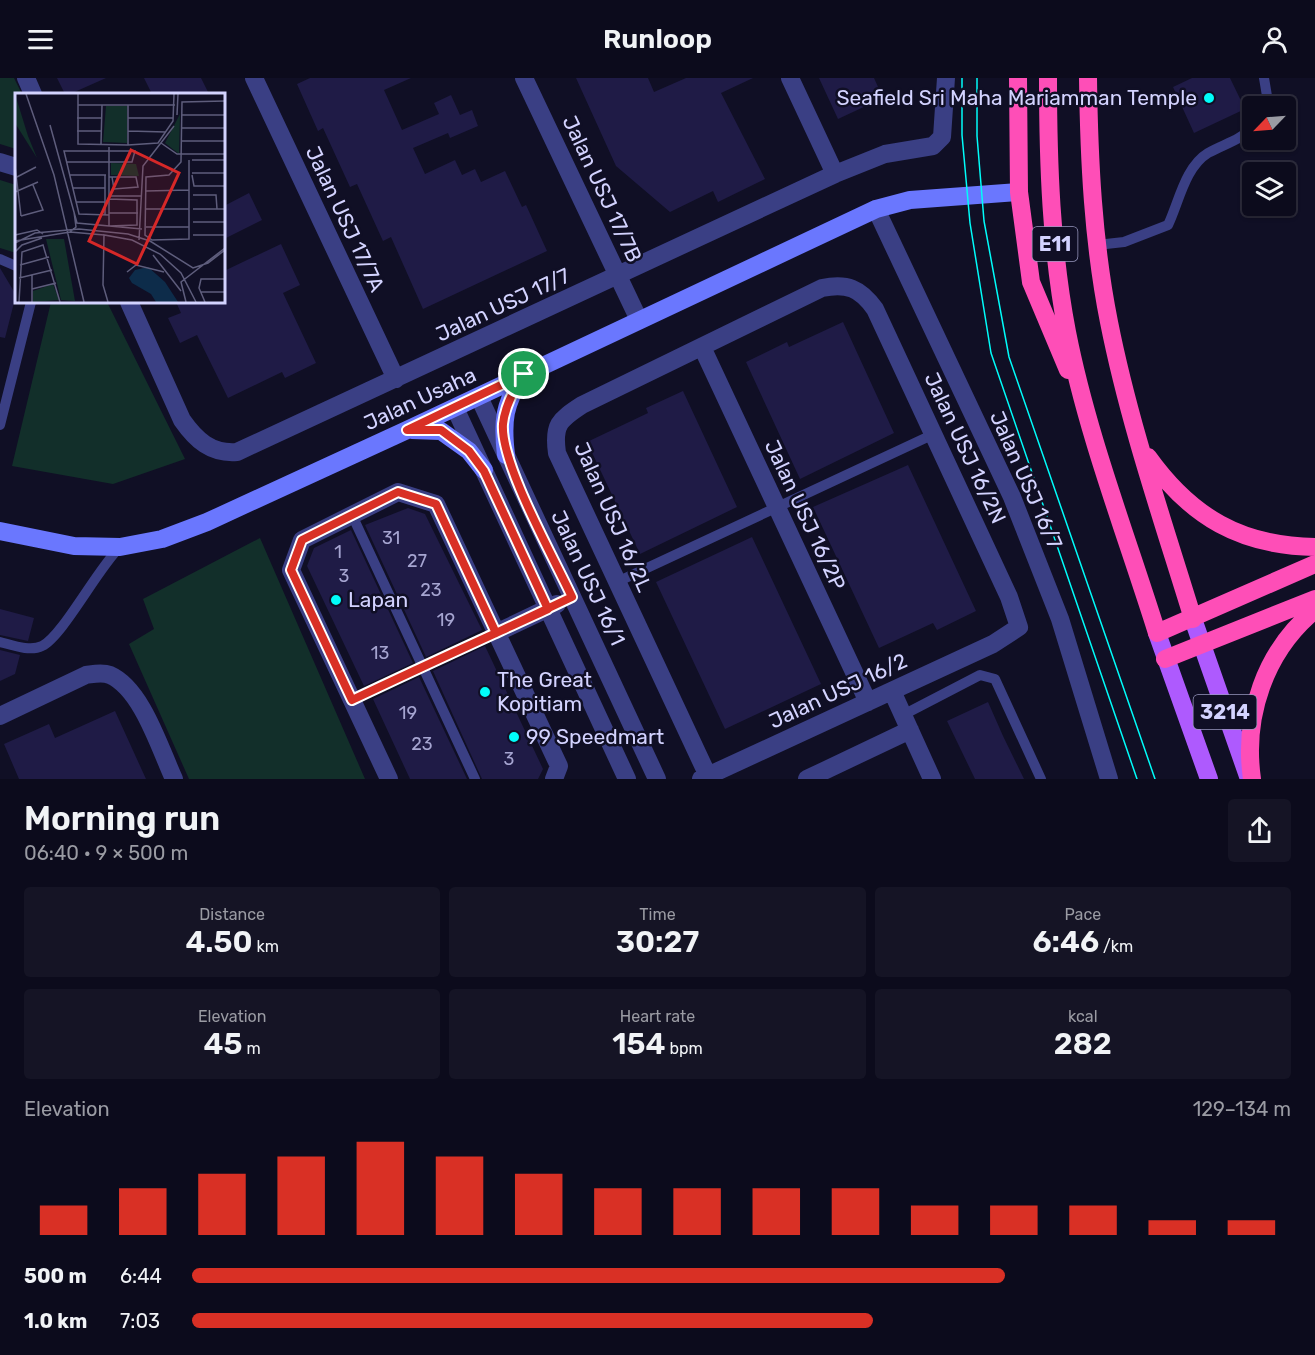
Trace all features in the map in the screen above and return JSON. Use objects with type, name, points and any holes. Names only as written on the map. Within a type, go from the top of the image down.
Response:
[{"type":"highway","points":[[1018,78],[1019,192],[1031,282],[1086,407]]},
{"type":"highway","name":"E11","points":[[1048,78],[1051,199],[1067,332],[1086,407],[1157,633]]},
{"type":"highway","name":"E11","points":[[1088,78],[1097,245],[1109,323],[1140,446],[1192,619]]},
{"type":"highway","points":[[1088,111],[1094,78]]},
{"type":"highway","points":[[1140,446],[1179,495],[1208,518],[1241,535],[1268,543],[1315,548]]},
{"type":"highway","points":[[1157,633],[1315,564]]},
{"type":"highway","points":[[1165,659],[1315,599]]},
{"type":"highway","points":[[1250,779],[1251,719],[1262,682],[1279,649],[1303,620],[1315,610]]},
{"type":"main road","name":"3214","points":[[1192,619],[1250,779]]},
{"type":"main road","name":"3214","points":[[1157,633],[1209,779]]},
{"type":"street","points":[[26,78],[33,93]]},
{"type":"street","name":"Jalan USJ 17/7A","points":[[254,78],[396,379]]},
{"type":"street","name":"Jalan USJ 17/7B","points":[[525,78],[639,320]]},
{"type":"street","points":[[790,78],[836,174]]},
{"type":"street","name":"Jalan USJ 17/7","points":[[129,303],[182,420],[191,433],[201,443],[223,453],[237,452],[836,174],[885,154],[933,146],[942,137],[946,78]]},
{"type":"street","points":[[0,162],[15,167]]},
{"type":"street","name":"Jalan Usaha","points":[[0,531],[74,546],[120,547],[162,539],[207,522],[479,397],[876,209],[910,200],[1019,192]]},
{"type":"street","name":"Jalan USJ 16/7","points":[[876,209],[1012,497],[1060,619],[1108,779]]},
{"type":"street","name":"Jalan USJ 16/2L","points":[[704,777],[557,453],[555,434],[562,418],[582,405],[822,288],[833,286]]},
{"type":"street","name":"Jalan USJ 16/2N","points":[[833,286],[858,289],[875,309],[1009,597],[1020,627],[993,644]]},
{"type":"street","name":"Jalan USJ 16/2P","points":[[702,347],[868,702]]},
{"type":"street","points":[[506,455],[503,426],[505,410],[524,374]]},
{"type":"street","name":"Jalan USJ 16/1","points":[[479,397],[657,779]]},
{"type":"street","points":[[454,408],[627,779]]},
{"type":"street","points":[[407,430],[441,430],[469,451],[484,471]]},
{"type":"street","points":[[388,779],[291,570],[302,540],[398,492],[436,504],[559,766],[554,779]]},
{"type":"street","points":[[496,633],[572,597]]},
{"type":"street","name":"Jalan USJ 16/2","points":[[704,777],[993,644]]},
{"type":"street","points":[[0,716],[86,675],[98,673],[110,675],[139,703],[174,779]]},
{"type":"street","points":[[892,691],[932,779]]},
{"type":"street","points":[[807,779],[906,722]]},
{"type":"lane","points":[[1264,78],[1267,96]]},
{"type":"lane","points":[[1097,245],[1124,242],[1168,225],[1192,168],[1207,154],[1242,138]]},
{"type":"lane","points":[[0,259],[15,266]]},
{"type":"lane","points":[[0,425],[31,303]]},
{"type":"lane","points":[[617,582],[934,434]]},
{"type":"lane","points":[[352,515],[475,779]]},
{"type":"lane","points":[[0,642],[33,648],[53,638],[106,560],[120,547]]},
{"type":"lane","points":[[352,700],[496,633]]},
{"type":"lane","points":[[906,722],[980,675],[995,679],[1041,779]]},
{"type":"green space","points":[[0,78],[14,78],[22,93],[15,93],[15,149],[0,144]]},
{"type":"green space","points":[[0,180],[15,185],[15,253],[0,248]]},
{"type":"green space","points":[[51,303],[107,303],[185,459],[113,484],[12,466]]},
{"type":"green space","points":[[260,538],[365,779],[189,779],[129,644],[154,629],[143,599]]},
{"type":"building","points":[[57,78],[106,78],[72,93],[64,93]]},
{"type":"building","points":[[144,78],[201,78],[208,93],[152,93]]},
{"type":"building","points":[[310,78],[411,78],[384,90],[402,130],[439,114],[434,103],[451,95],[460,115],[472,110],[478,126],[450,138],[448,133],[413,148],[425,174],[455,160],[462,175],[475,169],[481,182],[505,171],[522,207],[526,205],[547,251],[423,309],[391,237],[383,241],[357,184],[350,187],[323,128],[318,131],[297,84]]},
{"type":"building","points":[[576,78],[648,78],[654,92],[686,78],[753,78],[721,93],[765,179],[718,202],[713,191],[670,212],[616,166]]},
{"type":"building","points":[[819,78],[874,78],[883,98],[838,119]]},
{"type":"building","name":"Seafield Sri Maha Mariamman Temple","points":[[1192,78],[1230,78],[1242,103],[1242,110],[1194,133],[1173,87]]},
{"type":"building","points":[[249,193],[262,220],[225,238],[225,205]]},
{"type":"building","points":[[281,244],[300,285],[283,293],[316,363],[285,378],[282,372],[228,398],[197,335],[180,343],[168,318],[181,313],[176,303],[225,303],[225,271]]},
{"type":"building","points":[[0,268],[15,293],[15,299],[5,338],[0,337]]},
{"type":"building","points":[[843,322],[894,433],[800,479],[746,362],[787,342],[789,347]]},
{"type":"building","points":[[683,391],[737,507],[640,554],[587,442],[648,413],[646,408]]},
{"type":"building","points":[[908,465],[976,611],[937,630],[933,623],[879,648],[813,507]]},
{"type":"building","points":[[408,508],[425,514],[482,630],[426,657],[365,525]]},
{"type":"building","points":[[351,530],[413,663],[364,686],[307,566],[314,548]]},
{"type":"building","points":[[752,537],[821,684],[725,729],[656,582]]},
{"type":"building","points":[[0,609],[34,618],[28,641],[0,635]]},
{"type":"building","points":[[485,646],[543,769],[538,779],[482,779],[433,671]]},
{"type":"building","points":[[0,650],[20,655],[15,674],[0,681]]},
{"type":"building","points":[[419,677],[467,779],[410,779],[373,699]]},
{"type":"building","points":[[988,702],[1024,779],[975,779],[947,721]]},
{"type":"building","points":[[115,711],[146,779],[19,779],[4,744],[49,724],[55,738]]},
{"type":"tram line","points":[[962,78],[962,135],[970,223],[991,353],[1137,779]]},
{"type":"tram line","points":[[977,78],[977,136],[984,221],[1009,357],[1155,779]]},
{"type":"place","name":"Seafield Sri Maha Mariamman Temple","points":[[1209,98]]},
{"type":"place","name":"Lapan","points":[[336,600]]},
{"type":"place","name":"The Great Kopitiam","points":[[485,692]]},
{"type":"place","name":"99 Speedmart","points":[[514,737]]},
{"type":"route","points":[[524,374],[407,430],[441,430],[469,451],[484,471],[548,609],[352,700],[291,570],[302,540],[398,492],[436,504],[496,633],[548,609],[572,597],[506,455],[503,426],[505,410],[513,390],[524,374]]}]
